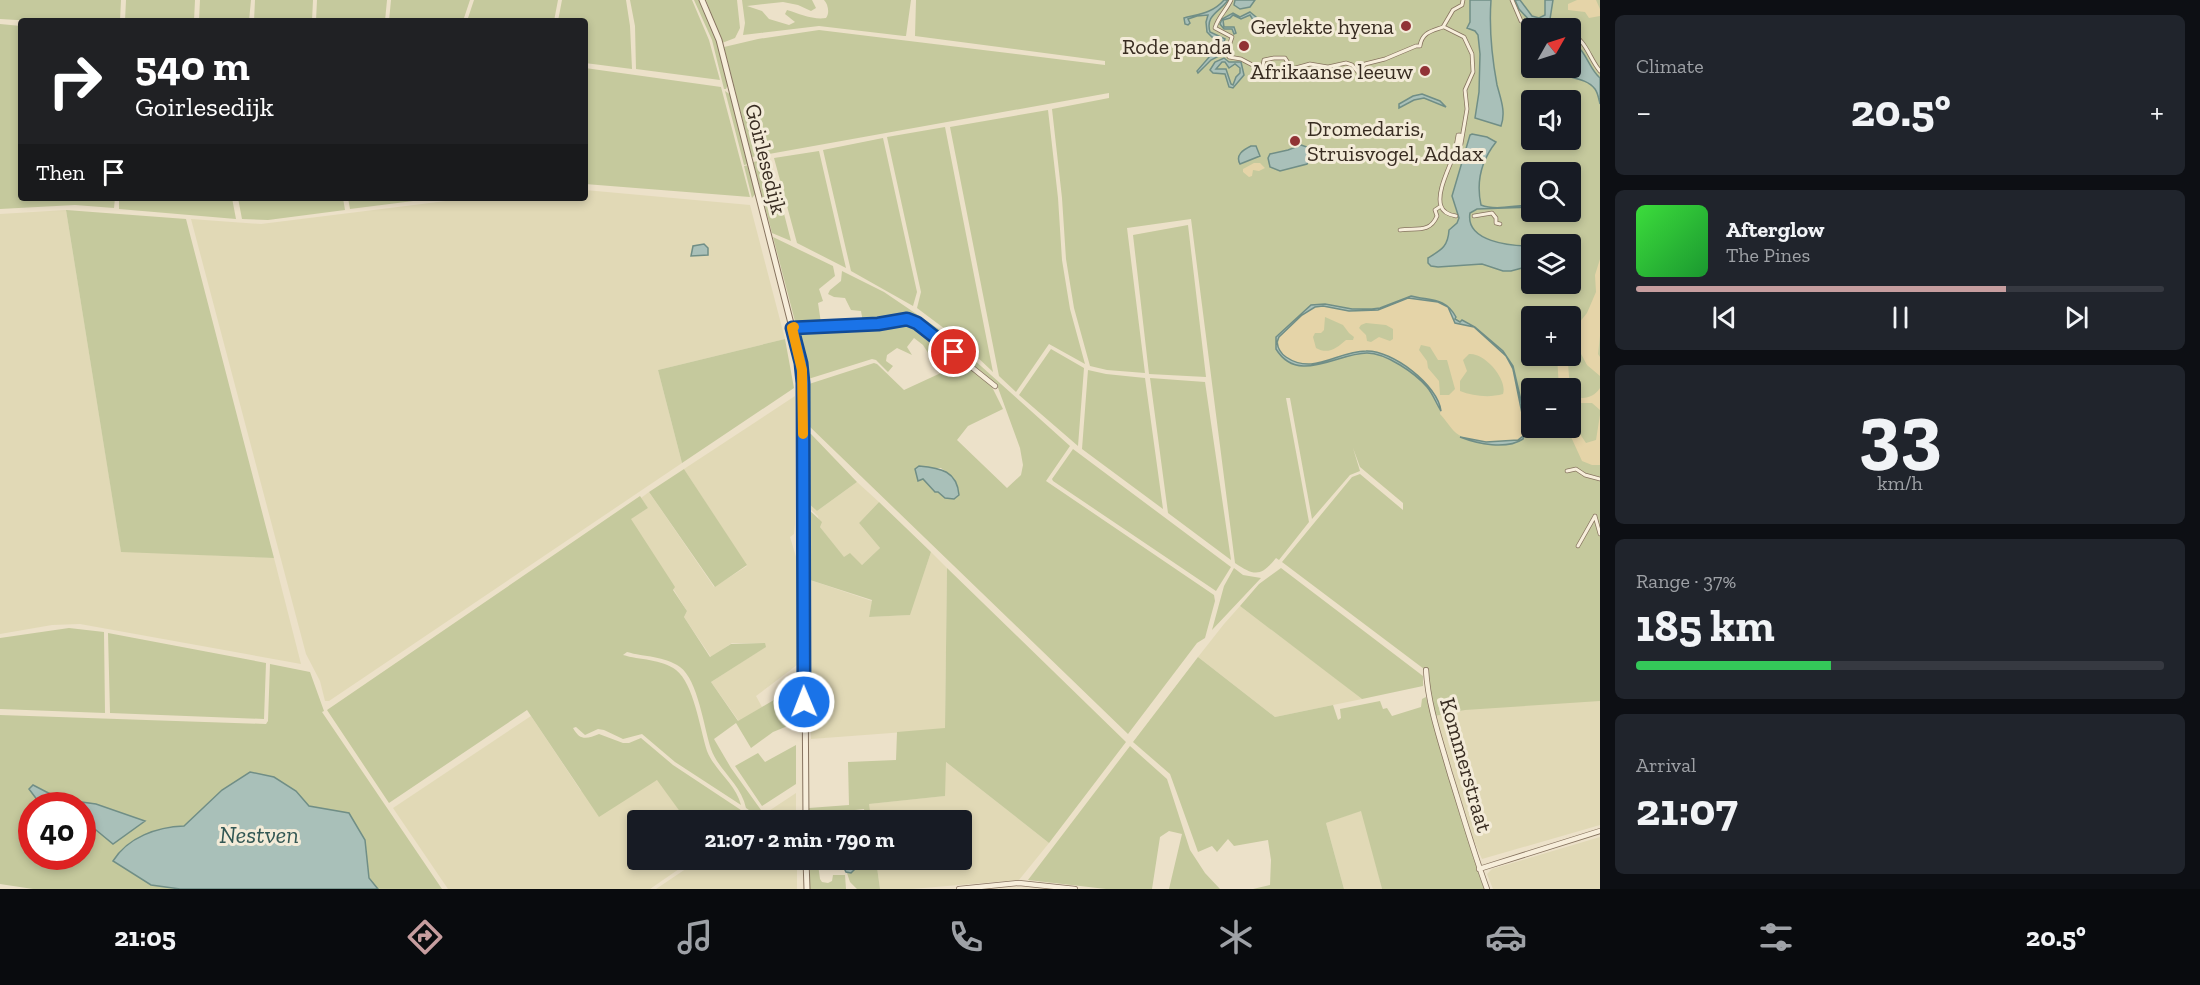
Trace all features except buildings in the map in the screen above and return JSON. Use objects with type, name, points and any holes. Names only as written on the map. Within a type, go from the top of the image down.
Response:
[{"type":"street","name":"Goirlesedijk","points":[[702,0],[719,40],[801,363],[806,810]]},
{"type":"street","points":[[1231,0],[1226,10],[1218,18],[1215,30],[1232,36],[1227,52],[1229,57],[1241,59],[1262,70],[1264,60],[1285,58],[1292,69],[1310,64],[1328,67],[1346,63],[1352,64],[1358,72],[1365,64],[1420,46],[1426,34],[1443,27],[1451,13],[1462,5],[1463,0]]},
{"type":"street","points":[[1512,0],[1521,21]]},
{"type":"street","points":[[1443,27],[1464,37],[1472,54],[1473,72],[1465,90],[1466,117],[1461,144],[1459,144],[1460,135],[1458,135],[1440,197],[1444,212],[1456,216]]},
{"type":"street","points":[[1581,41],[1600,71]]},
{"type":"street","points":[[1400,230],[1423,228],[1434,224],[1437,216],[1436,208],[1441,206]]},
{"type":"street","points":[[1474,216],[1492,213],[1496,218],[1496,223],[1500,224]]},
{"type":"street","points":[[792,328],[913,320],[995,386]]},
{"type":"street","points":[[1567,471],[1576,469],[1585,475],[1600,478]]},
{"type":"street","points":[[1595,516],[1600,517]]},
{"type":"street","points":[[1595,516],[1600,534]]},
{"type":"street","points":[[1578,546],[1595,516]]},
{"type":"street","name":"Kommerstraat","points":[[1426,670],[1427,688],[1437,728],[1487,889]]},
{"type":"street","name":"Kommerstraat","points":[[1479,869],[1600,831]]},
{"type":"street","points":[[806,870],[807,889]]},
{"type":"street","points":[[959,889],[1019,883],[1075,889]]},
{"type":"shaded area","points":[[588,190],[750,205],[785,339],[658,370],[682,463],[329,701],[325,701],[320,681],[306,654],[191,219],[261,224],[446,201],[588,201]]},
{"type":"shaded area","points":[[66,210],[121,551],[274,558],[301,664],[80,624],[52,625],[0,634],[0,214]]},
{"type":"shaded area","points":[[795,396],[795,524],[794,534],[790,537],[796,557],[797,665],[756,696],[762,707],[736,723],[738,720],[711,682],[765,647],[765,643],[732,643],[711,657],[684,617],[687,611],[630,519],[648,508],[641,498],[649,492],[714,587],[747,566],[684,469]]},
{"type":"shaded area","points":[[857,482],[879,502],[859,523],[880,548],[862,565],[844,558],[820,527],[818,516],[810,509],[810,504],[817,511]]},
{"type":"shaded area","points":[[931,552],[947,568],[945,729],[811,739],[810,580],[872,601],[869,617],[909,615]]},
{"type":"shaded area","points":[[1240,606],[1362,699],[1275,717],[1198,657]]},
{"type":"shaded area","points":[[1600,694],[1600,825],[1482,859],[1473,839],[1435,716],[1530,696]]},
{"type":"shaded area","points":[[531,716],[581,791],[658,780],[679,810],[627,810],[627,870],[678,870],[650,889],[448,889],[393,808]]},
{"type":"shaded area","points":[[946,762],[1049,843],[1019,880],[912,889],[880,889],[877,870],[972,870],[972,810],[869,810],[868,804],[944,796]]},
{"type":"shaded area","points":[[796,793],[796,810],[770,810]]},
{"type":"shaded area","points":[[1362,810],[1382,889],[1344,889],[1326,823]]},
{"type":"shaded area","points":[[1600,837],[1600,889],[1493,889],[1487,874],[1492,869]]},
{"type":"shaded area","points":[[684,870],[797,870],[797,889],[656,889]]},
{"type":"green space","points":[[0,0],[121,0],[120,18],[0,19]]},
{"type":"green space","points":[[126,0],[195,0],[194,18],[125,18]]},
{"type":"green space","points":[[200,0],[251,0],[249,18],[199,18]]},
{"type":"green space","points":[[255,0],[313,0],[312,18],[254,18]]},
{"type":"green space","points":[[317,0],[387,0],[385,18],[316,18]]},
{"type":"green space","points":[[391,0],[470,0],[464,18],[389,18]]},
{"type":"green space","points":[[474,0],[558,0],[555,18],[468,18]]},
{"type":"green space","points":[[562,0],[626,0],[632,69],[588,63],[588,18],[559,18]]},
{"type":"green space","points":[[630,0],[692,0],[709,40],[720,80],[636,69],[635,26]]},
{"type":"green space","points":[[694,0],[700,0],[716,38],[728,85],[726,89],[724,89],[712,40]]},
{"type":"green space","points":[[706,0],[737,0],[740,28],[735,38],[722,43]]},
{"type":"green space","points":[[742,0],[812,0],[816,8],[811,11],[783,2],[747,6],[762,11],[769,19],[789,25],[795,22],[785,14],[787,10],[811,17],[826,18],[828,9],[824,0],[911,0],[906,36],[904,36],[819,26],[743,35],[745,23]]},
{"type":"green space","points":[[916,0],[1600,0],[1600,701],[1465,710],[1435,716],[1424,669],[1282,562],[1352,477],[1360,474],[1403,510],[1403,503],[1360,467],[1353,448],[1360,471],[1350,475],[1312,519],[1290,398],[1286,398],[1309,522],[1279,560],[1276,558],[1266,569],[1252,572],[1235,563],[1191,219],[1127,228],[1145,373],[1107,370],[1090,366],[1074,308],[1066,259],[1052,109],[1109,98],[1109,93],[752,157],[724,47],[758,39],[819,30],[1105,65],[1105,61],[915,36]]},
{"type":"green space","points":[[0,24],[18,26],[18,201],[115,201],[114,208],[75,205],[0,209]]},
{"type":"green space","points":[[588,68],[721,87],[750,197],[588,184]]},
{"type":"green space","points":[[725,91],[731,95],[749,164],[744,165]]},
{"type":"green space","points":[[1048,110],[1062,260],[1070,309],[1085,364],[1049,344],[1016,392],[999,376],[950,127]]},
{"type":"green space","points":[[945,127],[993,372],[957,338],[917,308],[921,292],[887,137]]},
{"type":"green space","points":[[883,138],[917,292],[913,306],[851,271],[823,150]]},
{"type":"green space","points":[[819,151],[846,268],[797,243],[774,158]]},
{"type":"green space","points":[[770,159],[791,241],[772,233],[753,162]]},
{"type":"green space","points":[[749,165],[756,193],[752,198],[744,166]]},
{"type":"green space","points":[[119,201],[233,201],[236,219],[119,209]]},
{"type":"green space","points":[[239,201],[344,201],[345,210],[268,220],[242,219]]},
{"type":"green space","points":[[349,201],[413,201],[350,209]]},
{"type":"green space","points":[[66,210],[186,219],[274,558],[121,552]]},
{"type":"green space","points":[[1188,225],[1206,377],[1149,374],[1133,235]]},
{"type":"green space","points":[[773,237],[833,266],[835,276],[819,289],[823,301],[818,303],[821,323],[796,325]]},
{"type":"green space","points":[[842,271],[884,292],[943,332],[1070,446],[1046,481],[1214,595],[1215,601],[1205,638],[1197,643],[1128,734],[808,425],[809,384],[874,363],[904,390],[943,372],[935,363],[948,350],[992,387],[1003,409],[968,426],[957,440],[1007,488],[1021,475],[1023,465],[1020,448],[997,385],[912,315],[863,322],[861,311],[851,310],[845,298],[828,294],[841,281]],"holes":[[[941,468],[954,479],[957,486],[959,495],[954,499],[945,498],[935,492],[915,469]]]},
{"type":"green space","points":[[912,321],[944,346],[932,359],[923,345],[914,338],[907,347],[912,355],[897,348],[887,355],[886,361],[893,366],[888,372],[872,359],[805,380],[805,366],[797,332],[799,330]]},
{"type":"green space","points":[[785,339],[794,388],[682,463],[658,370]]},
{"type":"green space","points":[[1051,349],[1084,368],[1078,446],[1019,395]]},
{"type":"green space","points":[[1088,370],[1145,378],[1163,509],[1082,449]]},
{"type":"green space","points":[[1150,378],[1205,382],[1231,560],[1168,513]]},
{"type":"green space","points":[[806,433],[811,434],[857,482],[817,511],[807,502]]},
{"type":"green space","points":[[1073,449],[1231,567],[1216,591],[1053,481],[1052,479]]},
{"type":"green space","points":[[684,469],[747,565],[715,587],[649,492]]},
{"type":"green space","points":[[640,496],[648,508],[631,519],[675,587],[673,590],[687,611],[684,617],[710,657],[731,644],[765,643],[766,647],[711,682],[738,721],[796,687],[795,723],[773,732],[751,748],[736,723],[714,739],[731,768],[761,810],[746,808],[740,792],[715,757],[696,693],[686,673],[674,663],[654,657],[627,652],[623,655],[670,666],[682,677],[692,696],[707,751],[735,791],[741,805],[675,762],[642,734],[623,739],[604,730],[598,729],[585,735],[576,727],[573,728],[578,735],[584,738],[599,734],[629,743],[641,738],[673,765],[741,810],[679,810],[657,780],[599,817],[527,710],[389,803],[327,710]]},
{"type":"green space","points":[[879,502],[931,552],[910,615],[869,617],[872,600],[810,580],[808,509],[822,522],[820,527],[844,557],[850,553],[862,565],[880,548],[859,523]]},
{"type":"green space","points":[[947,568],[1126,742],[1049,843],[946,762],[945,796],[869,804],[870,810],[809,810],[809,808],[849,805],[848,762],[896,760],[897,732],[945,728]]},
{"type":"green space","points":[[1234,568],[1243,575],[1261,578],[1212,630],[1224,586]]},
{"type":"green space","points":[[1281,568],[1423,676],[1423,686],[1362,699],[1240,606],[1259,584]]},
{"type":"green space","points":[[69,628],[104,632],[105,713],[0,709],[0,638]]},
{"type":"green space","points":[[108,633],[266,663],[264,719],[110,713]]},
{"type":"green space","points":[[1198,657],[1275,717],[1333,705],[1338,720],[1341,718],[1340,709],[1380,701],[1383,709],[1387,708],[1392,716],[1421,707],[1422,699],[1426,697],[1484,889],[1382,889],[1361,811],[1326,823],[1344,889],[1253,889],[1270,885],[1271,860],[1268,840],[1234,846],[1228,839],[1217,852],[1212,846],[1198,852],[1170,774],[1133,742]]},
{"type":"green space","points":[[270,664],[310,672],[324,711],[322,712],[442,889],[378,889],[369,878],[365,840],[349,813],[309,806],[296,791],[222,790],[184,826],[168,827],[113,860],[151,885],[180,889],[33,889],[0,884],[0,715],[266,724]]},
{"type":"green space","points":[[796,745],[796,784],[762,806],[735,766],[758,753],[765,762]]},
{"type":"green space","points":[[1130,746],[1167,779],[1190,850],[1205,873],[1220,889],[1169,889],[1182,834],[1169,831],[1160,837],[1152,889],[1106,889],[1028,880]]},
{"type":"green space","points":[[810,870],[819,870],[822,882],[828,883],[832,881],[833,875],[845,875],[846,889],[810,889]]},
{"type":"green space","points":[[853,870],[877,870],[880,889],[857,889],[850,882],[847,873],[851,873]]},
{"type":"sand","points":[[1577,0],[1596,0],[1600,16],[1589,18],[1585,12],[1568,10],[1568,4]]},
{"type":"sand","points":[[1254,163],[1260,163],[1265,168],[1259,171],[1253,170],[1252,176],[1249,177],[1243,169]]},
{"type":"sand","points":[[1600,259],[1598,354],[1600,376],[1587,365],[1581,354],[1581,320],[1587,313],[1596,292],[1595,275]]},
{"type":"sand","points":[[1408,298],[1437,302],[1448,307],[1454,321],[1474,327],[1502,352],[1510,363],[1516,381],[1521,407],[1522,438],[1490,442],[1459,435],[1440,414],[1439,404],[1426,383],[1403,365],[1379,353],[1357,352],[1309,365],[1298,364],[1288,359],[1278,348],[1279,337],[1304,313],[1314,307],[1323,305],[1350,311],[1380,308]],"holes":[[[1325,317],[1343,325],[1354,337],[1353,340],[1346,340],[1332,350],[1324,351],[1316,348],[1313,337],[1315,333],[1321,333],[1324,330]],[[1366,323],[1386,325],[1393,329],[1393,339],[1390,341],[1379,337],[1371,342],[1367,341],[1366,335],[1359,328]],[[1421,345],[1430,347],[1438,360],[1447,360],[1455,389],[1449,395],[1440,395],[1439,381],[1428,368],[1427,361],[1419,350]],[[1469,354],[1481,357],[1494,368],[1502,381],[1503,394],[1481,396],[1460,391],[1460,381],[1467,371],[1463,360]]]},
{"type":"sand","points":[[1558,366],[1568,366],[1569,378],[1558,378]]},
{"type":"sand","points":[[1600,388],[1600,410],[1592,403],[1581,403],[1581,398],[1594,394]]},
{"type":"sand","points":[[1600,415],[1600,465],[1582,461],[1572,438],[1581,438],[1581,436],[1586,443],[1596,440]]},
{"type":"water","points":[[1224,0],[1228,0],[1211,18],[1209,26],[1210,32],[1225,39],[1219,56],[1211,60],[1198,73],[1197,71],[1210,56],[1219,51],[1222,41],[1207,32],[1208,15],[1188,19],[1190,23],[1188,25],[1185,24],[1184,18],[1210,10]]},
{"type":"water","points":[[1235,0],[1255,0],[1250,7],[1240,9],[1234,5]]},
{"type":"water","points":[[1470,0],[1491,0],[1492,54],[1503,111],[1501,126],[1475,118],[1479,92],[1480,54],[1478,35],[1467,28],[1470,22]]},
{"type":"water","points":[[1515,0],[1520,0],[1532,16],[1539,18],[1527,18]]},
{"type":"water","points":[[1545,0],[1553,0],[1550,18],[1539,18],[1545,15]]},
{"type":"water","points":[[1250,12],[1256,17],[1261,33],[1250,15],[1241,19],[1233,15],[1223,20],[1224,27],[1234,27],[1236,33],[1234,34],[1232,29],[1224,29],[1220,24],[1222,19],[1233,13],[1240,17]]},
{"type":"water","points":[[1581,50],[1600,78],[1600,104],[1595,89],[1583,80],[1576,78],[1581,78]]},
{"type":"water","points":[[1224,58],[1229,62],[1241,62],[1244,75],[1233,88],[1229,87],[1225,74],[1213,73],[1210,70],[1215,62]],"holes":[[[1222,62],[1225,62],[1229,68],[1235,64],[1240,68],[1240,73],[1233,85],[1226,69],[1216,69]]]},
{"type":"water","points":[[1422,94],[1440,101],[1446,107],[1424,98],[1414,100],[1399,108],[1399,104]]},
{"type":"water","points":[[1470,135],[1487,137],[1496,142],[1481,172],[1479,188],[1481,205],[1493,208],[1521,207],[1477,209],[1470,213],[1470,223],[1482,236],[1491,240],[1521,245],[1521,268],[1503,271],[1482,264],[1438,267],[1428,263],[1428,258],[1445,244],[1449,230],[1459,218],[1452,196]]},
{"type":"water","points":[[1301,145],[1307,147],[1310,157],[1307,164],[1280,171],[1270,167],[1268,158],[1270,154]]},
{"type":"water","points":[[1251,146],[1256,146],[1260,156],[1240,164],[1239,155]]},
{"type":"water","points":[[704,244],[708,248],[708,255],[691,256],[693,246]]},
{"type":"water","points":[[1411,296],[1431,300],[1442,303],[1448,307],[1438,302],[1408,298],[1378,310],[1349,311],[1323,306],[1315,307],[1302,315],[1279,337],[1277,342],[1280,351],[1296,362],[1306,364],[1326,361],[1355,352],[1377,352],[1388,356],[1423,380],[1438,401],[1441,411],[1422,382],[1408,370],[1383,356],[1367,353],[1355,354],[1319,365],[1307,366],[1295,365],[1285,360],[1276,349],[1276,337],[1311,305],[1325,304],[1352,309],[1380,308]]},
{"type":"water","points":[[1448,307],[1456,317],[1455,319],[1475,327],[1503,351],[1513,366],[1521,408],[1513,369],[1506,356],[1474,327],[1455,323]]},
{"type":"water","points":[[1460,437],[1486,442],[1523,438],[1516,442],[1500,445],[1483,444]]},
{"type":"water","points":[[919,466],[946,472],[955,481],[959,495],[954,499],[945,498],[935,492],[923,479],[918,481],[915,469]]},
{"type":"water","name":"Nestven","points":[[250,772],[274,777],[296,791],[309,806],[349,813],[365,840],[369,878],[378,889],[180,889],[151,885],[113,861],[127,846],[144,835],[184,826],[222,790]]},
{"type":"water","points":[[33,785],[46,792],[31,792],[29,789]]},
{"type":"water","points":[[96,804],[145,821],[113,844],[96,830]]},
{"type":"slow traffic","points":[[794,327],[792,328],[802,370],[803,434]]},
{"type":"place","name":"Gevlekte hyena","points":[[1406,26]]},
{"type":"place","name":"Rode panda","points":[[1244,46]]},
{"type":"place","name":"Afrikaanse leeuw","points":[[1425,71]]},
{"type":"place","name":"Dromedaris, Struisvogel, Addax","points":[[1295,141]]},
{"type":"route","points":[[804,702],[803,383],[801,363],[792,328],[878,324],[907,319],[913,320],[954,352]]}]
